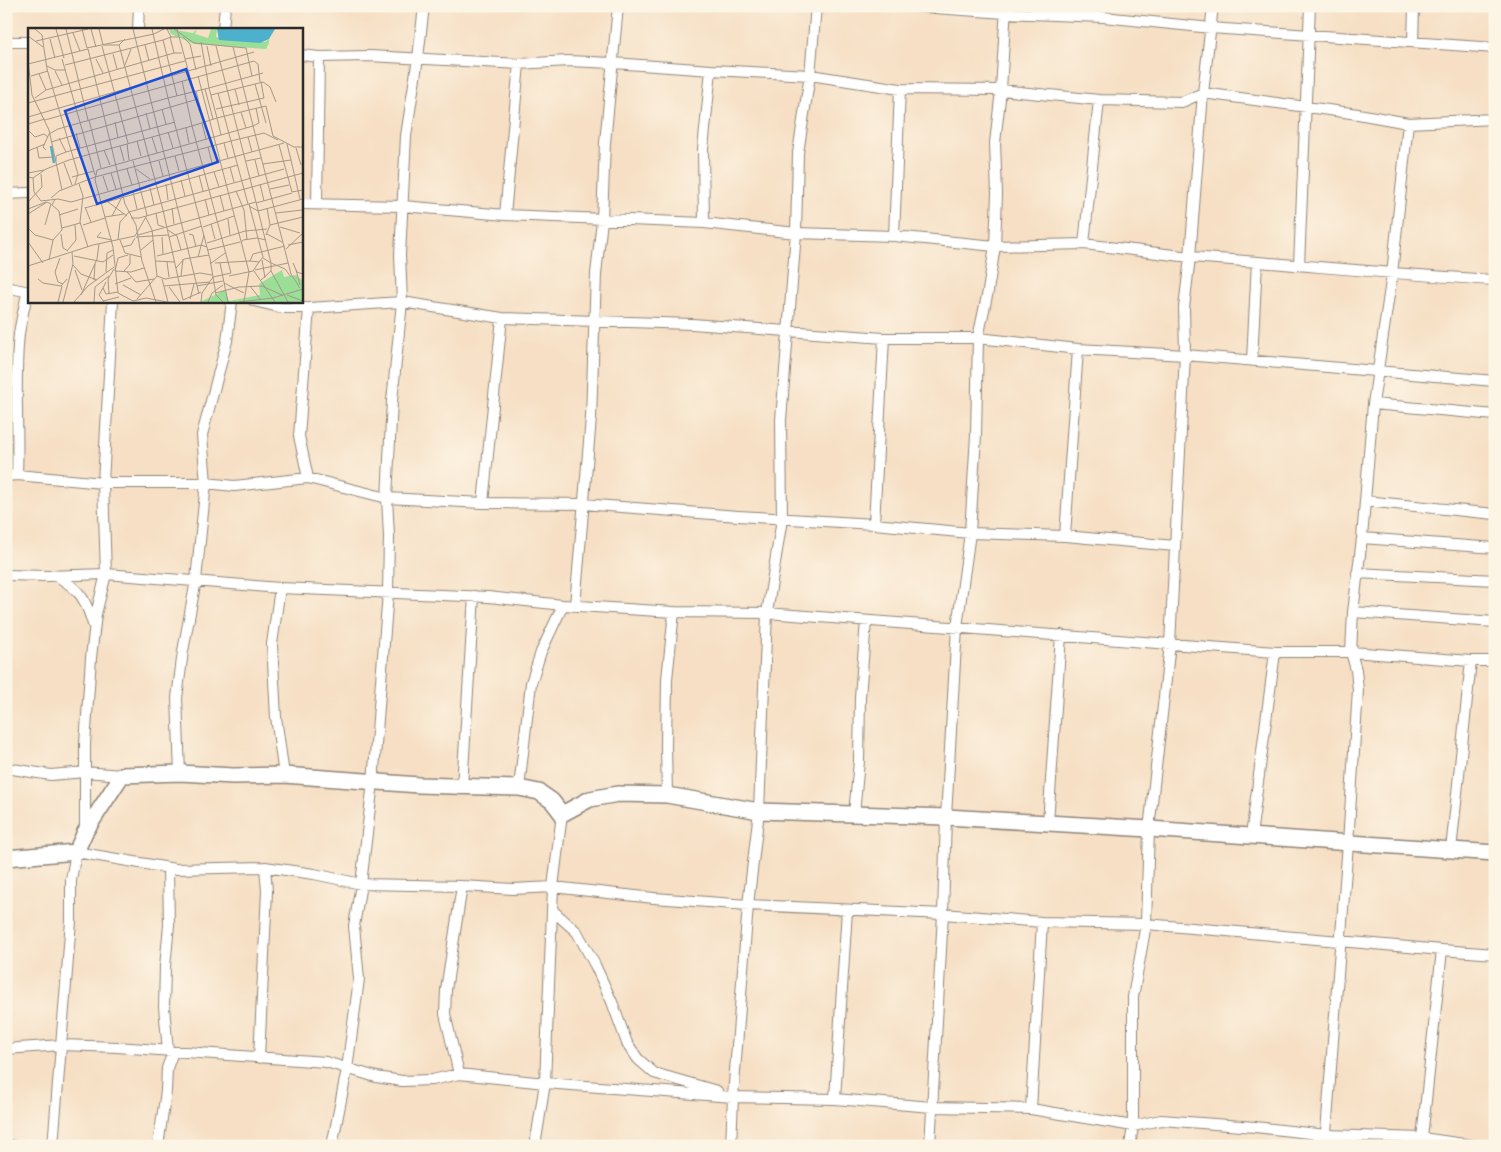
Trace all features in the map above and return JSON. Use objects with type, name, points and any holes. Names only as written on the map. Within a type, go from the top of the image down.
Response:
[{"type":"street","points":[[138,28],[139,6]]},
{"type":"street","points":[[223,28],[224,6]]},
{"type":"street","points":[[332,1146],[347,1069],[359,978],[354,926],[361,884],[372,782],[388,593],[389,536],[386,498],[392,401],[402,302],[400,255],[406,136],[424,6]]},
{"type":"street","points":[[575,606],[591,418],[596,320],[596,274],[602,220],[605,143],[618,6]]},
{"type":"street","points":[[731,1146],[748,905],[759,811],[767,613],[782,518],[782,420],[787,331],[796,234],[798,153],[810,75],[816,6]]},
{"type":"street","points":[[907,6],[1103,11],[1211,28],[1495,48]]},
{"type":"street","points":[[1130,1146],[1133,1126],[1133,997],[1146,924],[1150,829],[1170,644],[1185,355],[1184,308],[1203,94],[1213,6]]},
{"type":"street","points":[[1299,265],[1310,6]]},
{"type":"street","points":[[1413,42],[1414,6]]},
{"type":"street","points":[[930,1146],[957,627],[970,533],[976,435],[978,338],[995,246],[997,194],[995,144],[1001,90],[1006,10]]},
{"type":"street","points":[[6,42],[28,42]]},
{"type":"street","points":[[302,55],[418,58],[519,64],[568,61],[613,63],[810,75],[900,89],[1001,90],[1099,100],[1182,102],[1203,94],[1358,114],[1408,123],[1495,119]]},
{"type":"street","points":[[317,204],[319,57]]},
{"type":"street","points":[[505,215],[519,64]]},
{"type":"street","points":[[704,223],[703,149],[710,70]]},
{"type":"street","points":[[894,236],[900,89]]},
{"type":"street","points":[[1084,244],[1099,100]]},
{"type":"street","points":[[1325,1141],[1358,690],[1356,670],[1351,652],[1353,612],[1362,538],[1373,404],[1392,274],[1408,123]]},
{"type":"street","points":[[6,194],[28,193]]},
{"type":"street","points":[[302,204],[403,206],[505,215],[704,223],[796,234],[894,236],[995,246],[1084,244],[1190,257],[1392,274],[1495,280]]},
{"type":"street","points":[[1252,360],[1257,262]]},
{"type":"street","points":[[6,287],[28,292],[19,334],[17,475]]},
{"type":"street","points":[[85,832],[85,772],[94,626],[106,574],[103,483],[113,302]]},
{"type":"street","points":[[180,772],[177,698],[196,580],[206,482],[202,435],[227,340],[232,302]]},
{"type":"street","points":[[258,302],[283,308],[309,308],[402,302],[502,318],[692,324],[884,338],[978,338],[1078,349],[1185,355],[1495,380]]},
{"type":"street","points":[[308,478],[299,436],[309,308]]},
{"type":"street","points":[[483,503],[502,318]]},
{"type":"street","points":[[874,524],[884,338]]},
{"type":"street","points":[[1065,536],[1078,349]]},
{"type":"street","points":[[1373,404],[1495,415]]},
{"type":"street","points":[[6,476],[17,475],[103,483],[206,482],[234,486],[308,478],[386,498],[483,503],[583,504],[874,524],[970,533],[1065,536],[1175,546]]},
{"type":"street","points":[[1365,502],[1495,514]]},
{"type":"street","points":[[1362,538],[1495,548]]},
{"type":"street","points":[[1357,573],[1495,580]]},
{"type":"street","points":[[6,575],[106,574],[280,588],[474,596],[575,606],[674,612],[767,613],[1275,652],[1351,652],[1495,661]]},
{"type":"street","points":[[56,576],[73,586],[86,601],[94,626]]},
{"type":"street","points":[[280,588],[272,644],[276,717],[284,775]]},
{"type":"street","points":[[462,787],[474,596]]},
{"type":"street","points":[[519,788],[531,683],[541,652],[563,605]]},
{"type":"street","points":[[668,795],[666,746],[667,679],[674,612]]},
{"type":"street","points":[[1353,612],[1495,622]]},
{"type":"street","points":[[854,814],[860,761],[860,696],[866,621]]},
{"type":"street","points":[[1048,823],[1061,635]]},
{"type":"street","points":[[1251,836],[1275,652]]},
{"type":"street","points":[[1451,850],[1471,661]]},
{"type":"street","points":[[6,768],[51,775],[85,772],[122,775],[180,772],[233,776],[284,775],[462,787],[519,788],[538,792],[552,801],[562,814],[553,888],[545,1083],[535,1146]]},
{"type":"street","points":[[52,1146],[71,922],[71,880],[76,852],[85,832],[122,775]]},
{"type":"street","points":[[562,814],[590,799],[618,794],[668,795],[759,811],[946,817],[1495,853]]},
{"type":"street","points":[[6,858],[76,852],[168,868],[265,867],[314,874],[361,884],[513,889],[553,888],[748,905],[943,914],[1042,922],[1146,924],[1495,954]]},
{"type":"street","points":[[259,1058],[267,892],[265,867]]},
{"type":"street","points":[[158,1146],[170,1051],[164,1007],[169,925],[168,868]]},
{"type":"street","points":[[459,1074],[445,1014],[446,990],[462,886]]},
{"type":"street","points":[[552,910],[577,932],[602,980],[627,1043],[638,1059],[654,1073],[733,1097]]},
{"type":"street","points":[[836,1099],[847,910]]},
{"type":"street","points":[[1031,1109],[1042,922]]},
{"type":"street","points":[[1422,1138],[1442,950]]},
{"type":"street","points":[[6,1049],[62,1045],[117,1047],[326,1062],[376,1077],[402,1081],[432,1080],[459,1074],[545,1083],[733,1097],[836,1099],[932,1107],[1031,1109],[1133,1126],[1161,1120],[1255,1127],[1325,1141],[1422,1138],[1478,1146]]},
{"type":"street","points":[[6,1144],[14,1146]]}]
